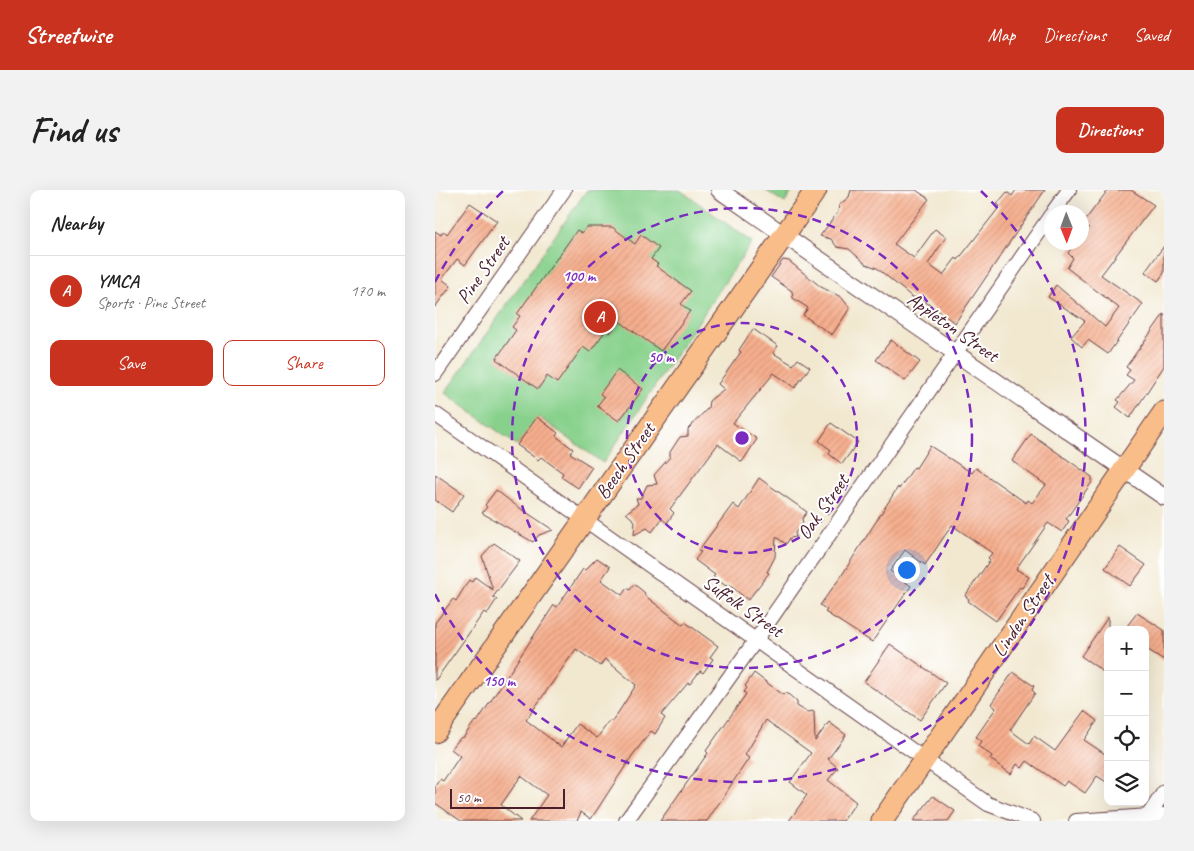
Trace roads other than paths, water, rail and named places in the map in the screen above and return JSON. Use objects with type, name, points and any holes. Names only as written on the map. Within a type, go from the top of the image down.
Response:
[{"type":"main road","name":"Beech Street","points":[[435,732],[816,190]]},
{"type":"main road","name":"Linden Street","points":[[882,821],[1164,412]]},
{"type":"street","name":"Pine Street","points":[[435,374],[564,190]]},
{"type":"street","name":"Appleton Street","points":[[719,190],[1164,498]]},
{"type":"street","name":"Oak Street","points":[[1059,205],[1069,190]]},
{"type":"street","name":"Oak Street","points":[[627,821],[756,640],[954,353],[1044,227]]},
{"type":"street","name":"Suffolk Street","points":[[435,414],[988,804],[1030,821]]},
{"type":"street","points":[[1148,816],[1164,792]]},
{"type":"street","points":[[1076,821],[1164,815]]},
{"type":"place","name":"YMCA","points":[[600,317]]}]
